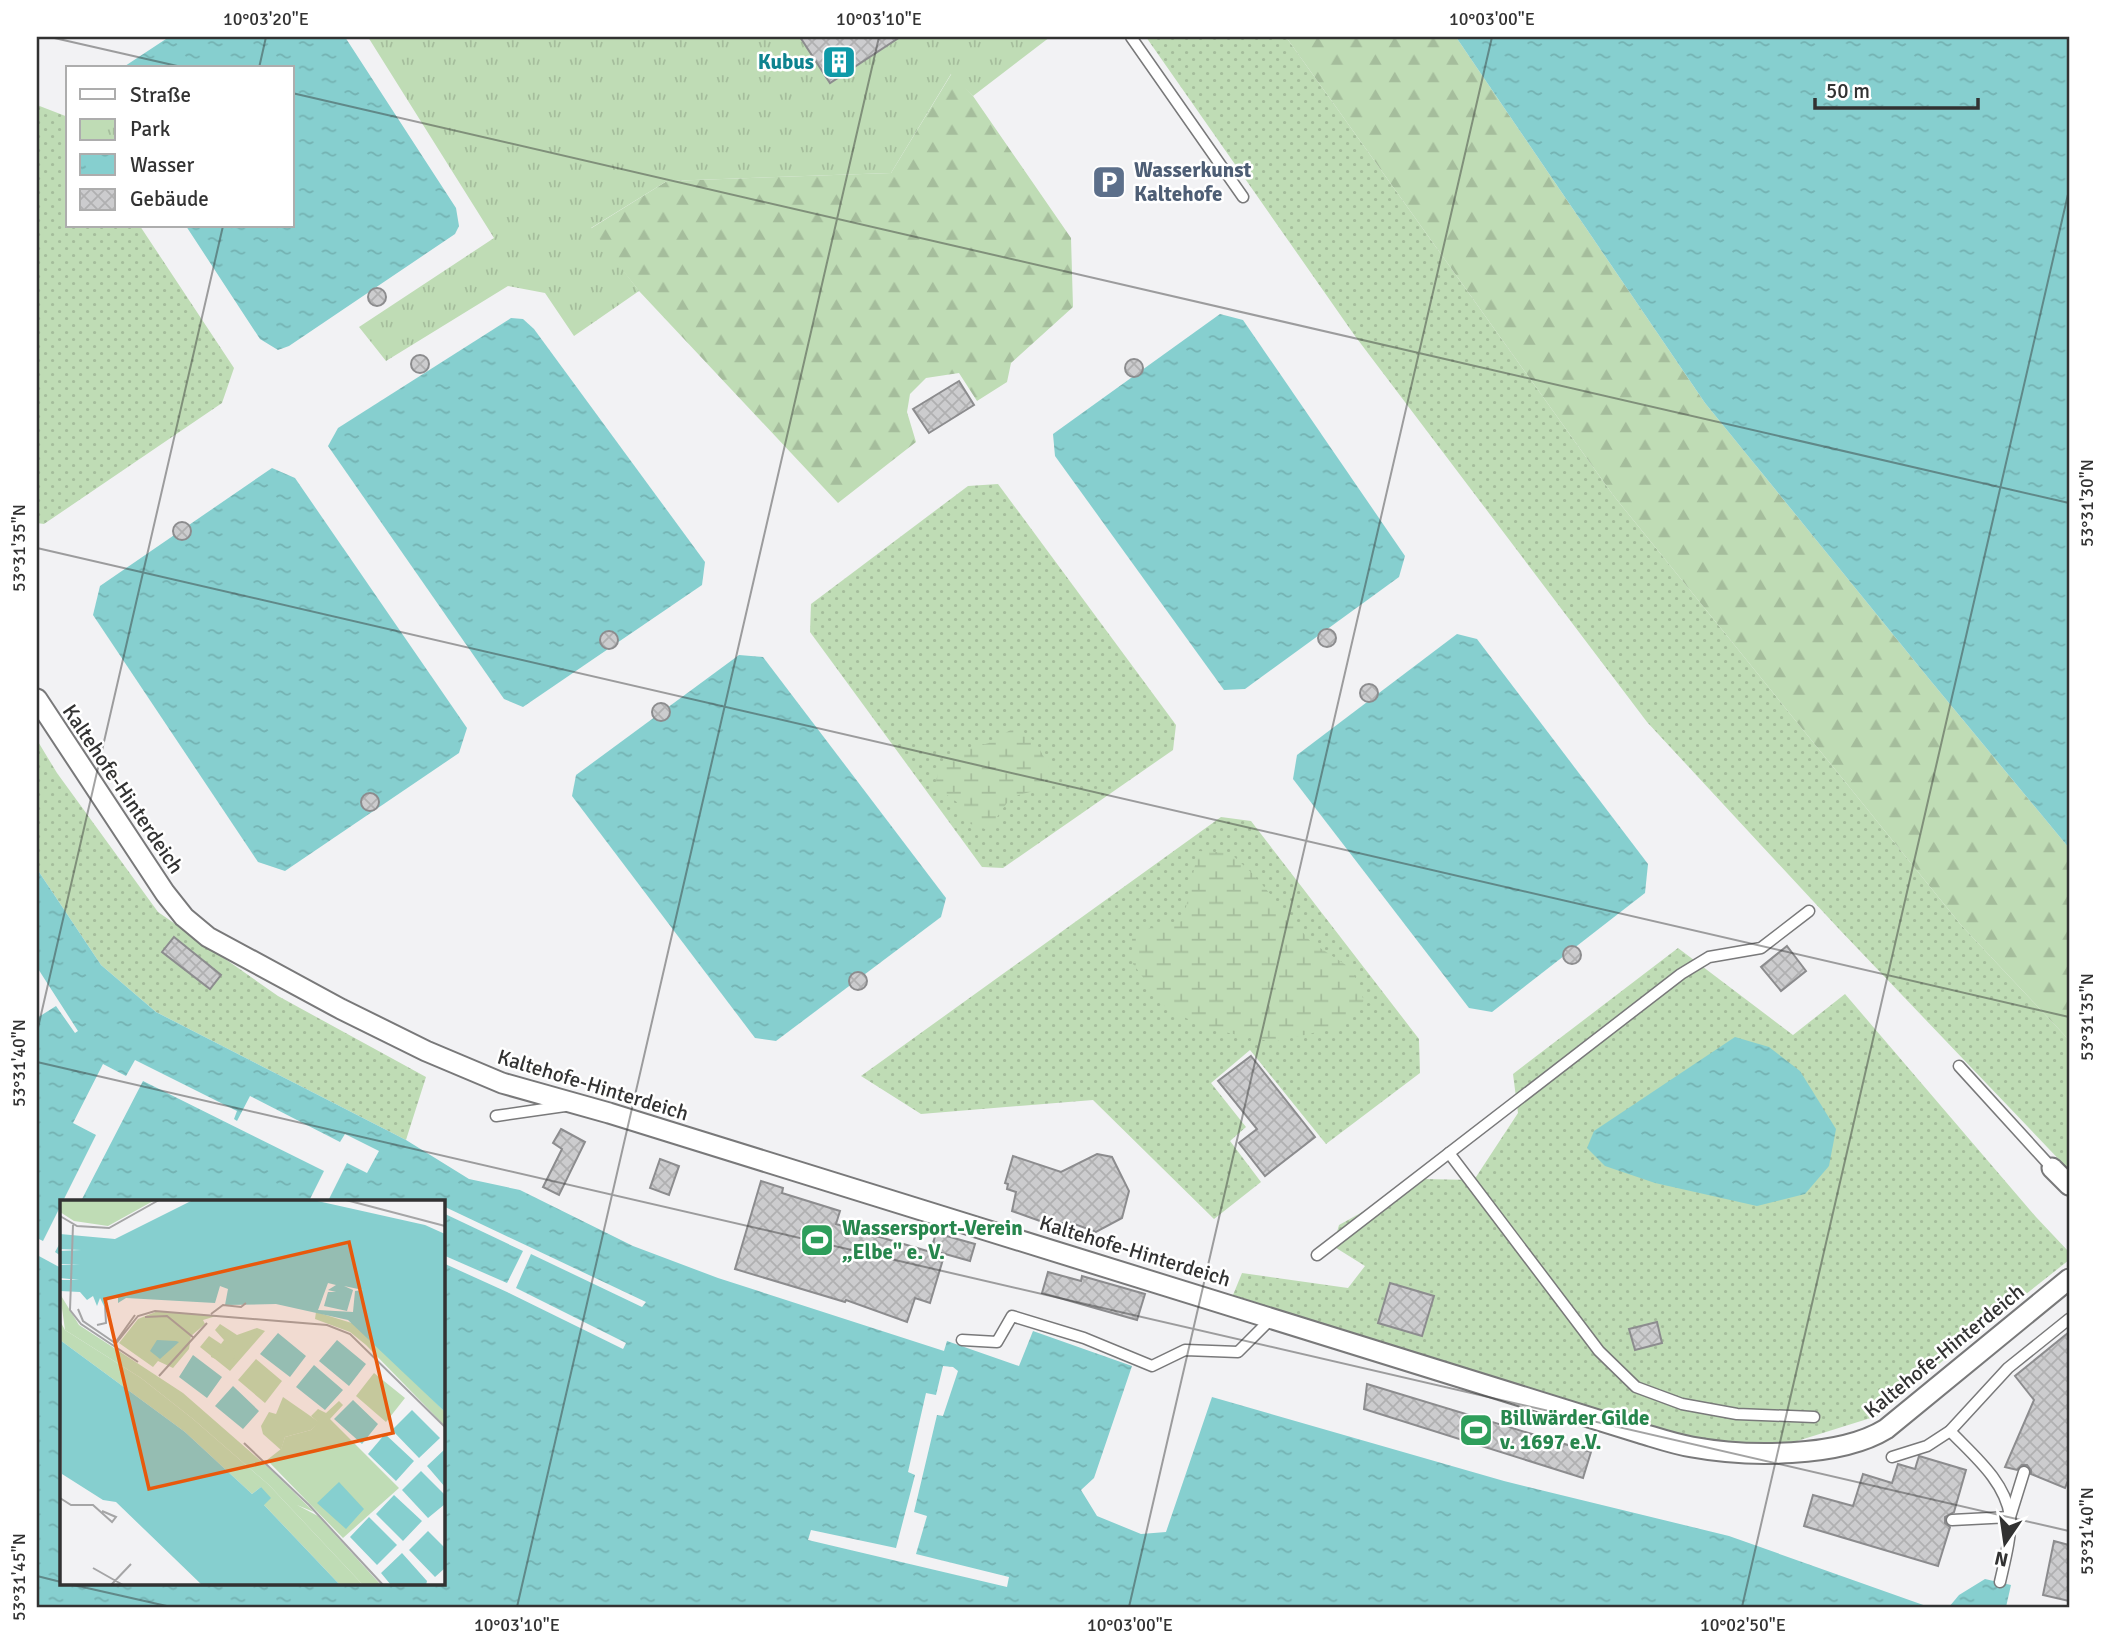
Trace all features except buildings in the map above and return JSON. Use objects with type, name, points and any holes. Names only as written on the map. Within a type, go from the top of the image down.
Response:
[{"type":"street","name":"Kaltehofe-Hinterdeich","points":[[37,699],[165,893],[184,917],[208,937],[341,1010],[426,1051],[502,1083],[609,1112],[1640,1433],[1690,1447],[1720,1451],[1800,1452],[1870,1439],[1886,1429],[2069,1279]]},
{"type":"street","points":[[2052,1168],[2069,1185]]},
{"type":"lane","points":[[1131,37],[1243,197]]},
{"type":"lane","points":[[1317,1255],[1681,974],[1709,957],[1761,948],[1809,911]]},
{"type":"lane","points":[[1959,1066],[2052,1168]]},
{"type":"lane","points":[[496,1116],[576,1104]]},
{"type":"lane","points":[[1448,1153],[1599,1352],[1636,1387],[1682,1404],[1737,1414],[1814,1417]]},
{"type":"lane","points":[[962,1340],[998,1342],[1012,1316],[1084,1338],[1152,1366],[1185,1350],[1238,1352],[1272,1318]]},
{"type":"lane","points":[[1892,1457],[1927,1446],[1950,1431],[2008,1368],[2069,1318]]},
{"type":"lane","points":[[1950,1431],[1991,1473],[2001,1490],[2010,1517]]},
{"type":"lane","points":[[2000,1582],[2006,1558],[2010,1517],[2024,1472]]},
{"type":"lane","points":[[1952,1520],[2010,1517]]},
{"type":"green space","points":[[368,37],[1050,37],[973,96],[951,74],[891,173],[667,181],[591,228],[639,291],[574,336],[545,293],[508,286],[386,361],[359,327],[494,238]]},
{"type":"green space","points":[[1146,37],[1286,37],[1613,495],[1961,925],[2069,1040],[2069,1170],[1839,929],[1647,722],[1355,336]]},
{"type":"green space","points":[[1286,37],[1456,37],[1705,403],[2069,848],[2069,1040],[1961,925],[1613,495]]},
{"type":"green space","points":[[952,73],[973,96],[1071,238],[1073,307],[1011,363],[1007,382],[977,401],[959,373],[926,378],[910,394],[907,412],[916,442],[838,503],[639,291],[590,229],[667,181],[891,173]]},
{"type":"green space","points":[[37,105],[66,116],[66,228],[141,228],[234,368],[222,403],[44,524],[37,523]]},
{"type":"green space","points":[[998,484],[1176,725],[1173,750],[1003,868],[982,867],[810,632],[811,604],[968,486]]},
{"type":"green space","points":[[1017,726],[1036,743],[1049,766],[1041,789],[1011,797],[988,830],[965,822],[958,803],[935,786],[940,764],[961,751],[989,743]]},
{"type":"green space","points":[[37,740],[57,773],[158,912],[278,996],[426,1077],[406,1140],[156,1012],[101,965],[37,869]]},
{"type":"green space","points":[[1221,817],[1251,821],[1419,1039],[1420,1073],[1326,1144],[1250,1050],[1211,1083],[1246,1127],[1230,1141],[1261,1182],[1214,1219],[1093,1100],[921,1114],[861,1076]]},
{"type":"green space","points":[[1198,851],[1230,853],[1253,874],[1311,942],[1352,969],[1364,1001],[1335,1028],[1273,1042],[1209,1029],[1167,1009],[1133,964],[1132,937],[1152,927],[1183,921]]},
{"type":"green space","points":[[1678,948],[1793,1035],[1845,994],[2069,1252],[2069,1260],[1877,1416],[1794,1442],[1698,1443],[1233,1295],[1242,1273],[1348,1288],[1365,1266],[1333,1246],[1339,1225],[1422,1179],[1474,1180],[1518,1113],[1513,1074]]},
{"type":"water","points":[[169,37],[345,37],[456,208],[459,226],[455,234],[289,346],[278,350],[260,339],[187,228],[294,228],[294,66],[125,66]]},
{"type":"water","points":[[1456,37],[2069,37],[2069,848],[1705,403]]},
{"type":"water","points":[[1220,314],[1243,320],[1405,556],[1399,577],[1245,689],[1224,690],[1055,456],[1053,434]]},
{"type":"water","points":[[511,318],[523,319],[534,329],[705,562],[702,585],[523,707],[504,699],[328,446],[338,428]]},
{"type":"water","points":[[272,468],[295,478],[467,728],[459,753],[285,871],[258,862],[93,615],[100,586]]},
{"type":"water","points":[[1457,634],[1477,639],[1648,864],[1645,893],[1492,1012],[1469,1008],[1293,779],[1297,755]]},
{"type":"water","points":[[739,655],[763,657],[946,898],[941,917],[776,1041],[755,1038],[572,796],[576,775]]},
{"type":"water","points":[[37,869],[101,965],[156,1012],[406,1140],[469,1179],[520,1190],[633,1246],[718,1278],[944,1351],[947,1341],[1019,1366],[1033,1331],[1132,1366],[1094,1478],[1081,1490],[1097,1516],[1141,1534],[1166,1532],[1212,1397],[1504,1481],[1729,1536],[1929,1607],[37,1607]]},
{"type":"water","points":[[1735,1037],[1769,1047],[1800,1071],[1836,1129],[1829,1166],[1805,1194],[1757,1206],[1655,1183],[1605,1166],[1587,1148],[1594,1131]]},
{"type":"water","points":[[1985,1579],[2011,1585],[2006,1607],[1949,1607],[1959,1595]]},
{"type":"pier","points":[[37,967],[78,1031],[75,1033],[56,1006],[37,1018]]},
{"type":"pier","points":[[135,1060],[237,1111],[234,1119],[237,1121],[250,1096],[340,1142],[345,1134],[379,1151],[367,1173],[347,1163],[328,1200],[310,1200],[324,1171],[143,1081],[82,1200],[64,1200],[96,1135],[73,1123],[103,1064],[126,1076]]},
{"type":"pier","points":[[444,1206],[646,1302],[642,1307],[531,1254],[516,1288],[626,1343],[623,1349],[444,1263],[444,1255],[507,1283],[523,1251],[444,1213]]},
{"type":"pier","points":[[60,1207],[60,1243],[55,1252],[60,1255],[60,1267],[37,1255],[37,1238],[43,1241]]},
{"type":"pier","points":[[943,1366],[953,1367],[958,1371],[943,1416],[937,1415],[914,1512],[927,1516],[916,1554],[1009,1577],[1007,1587],[808,1540],[811,1530],[896,1548],[915,1475],[908,1472],[926,1393],[936,1395]]},
{"type":"place","name":"Kubus","points":[[839,62]]},
{"type":"place","name":"Wasserkunst Kaltehofe","points":[[1109,182]]},
{"type":"place","name":"Wassersport-Verein „Elbe\" e. V.","points":[[817,1240]]},
{"type":"place","name":"Billwärder Gilde v. 1697 e.V.","points":[[1476,1430]]}]
